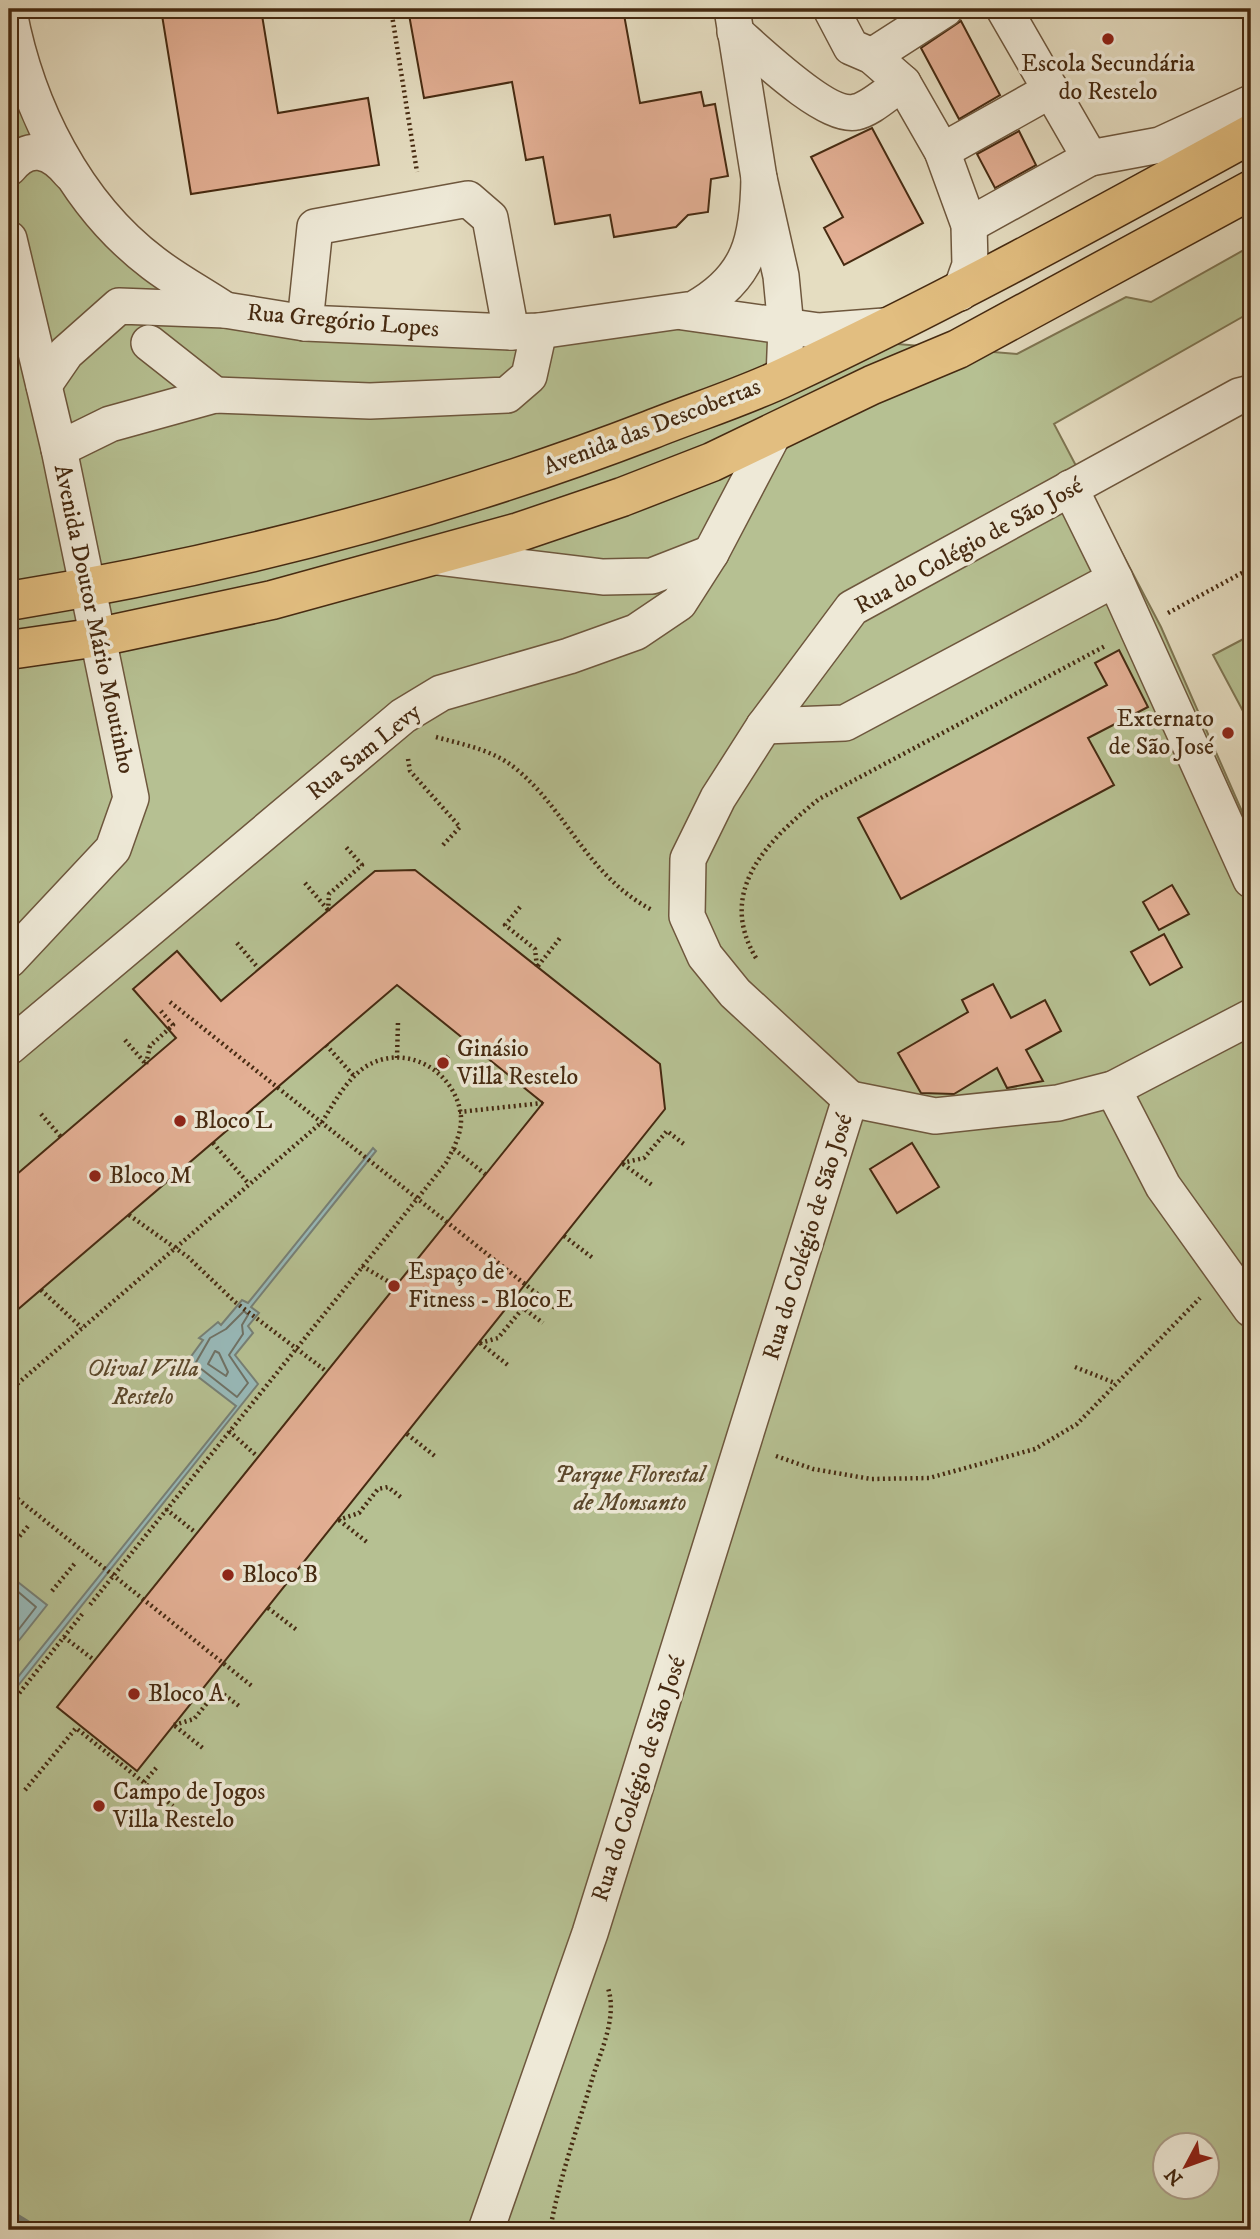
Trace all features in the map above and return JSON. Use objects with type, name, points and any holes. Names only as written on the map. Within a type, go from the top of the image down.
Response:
[{"type":"main road","name":"Avenida das Descobertas","points":[[9,601],[89,588],[260,552],[389,518],[604,447],[784,378],[960,293],[1251,134]]},
{"type":"main road","name":"Avenida das Descobertas","points":[[9,650],[99,637],[272,600],[434,556],[622,497],[773,435],[872,385],[958,349],[1251,190]]},
{"type":"main road","points":[[773,435],[784,378]]},
{"type":"street","points":[[831,9],[851,47],[872,56],[902,83],[942,151],[969,225],[970,265],[960,293]]},
{"type":"street","points":[[872,56],[946,9]]},
{"type":"street","points":[[1004,9],[1090,158]]},
{"type":"street","points":[[9,12],[27,81],[46,127],[96,208],[152,262],[225,310]]},
{"type":"street","points":[[733,20],[805,90],[841,113],[858,112],[902,83]]},
{"type":"street","name":"Rua Gregório Lopes","points":[[733,20],[759,178],[781,276],[786,328],[784,378]]},
{"type":"street","points":[[942,151],[1051,90]]},
{"type":"street","points":[[969,225],[1090,158],[1160,145],[1251,103]]},
{"type":"street","points":[[9,168],[30,150],[44,152],[60,162],[79,184]]},
{"type":"street","name":"Rua Gregório Lopes","points":[[44,385],[66,353],[120,306],[225,310],[305,323],[525,331],[694,309],[713,298],[742,268],[752,247],[759,213],[759,178]]},
{"type":"street","points":[[59,449],[110,424],[215,395],[370,401],[507,395],[529,376],[525,331],[490,218],[468,199],[315,228],[305,323]]},
{"type":"street","name":"Avenida Doutor Mário Moutinho","points":[[9,239],[59,449],[131,798],[123,828],[113,849],[9,960]]},
{"type":"street","points":[[676,312],[715,319],[760,335],[775,349],[784,378]]},
{"type":"street","name":"Rua Gregório Lopes","points":[[676,312],[786,328],[847,332],[888,326]]},
{"type":"street","points":[[149,343],[215,395]]},
{"type":"street","name":"Rua do Colégio de São José","points":[[486,2230],[590,1933],[850,1099],[735,993],[705,956],[687,916],[688,859],[718,798],[764,726],[852,608],[1247,391]]},
{"type":"street","name":"Rua Sam Levy","points":[[9,1048],[403,716],[441,693],[569,656],[636,632],[679,603],[711,553],[773,435]]},
{"type":"street","points":[[1070,488],[1139,628],[1251,880]]},
{"type":"street","points":[[434,556],[604,577],[652,576],[711,553]]},
{"type":"street","points":[[764,726],[845,723],[1115,579]]},
{"type":"street","points":[[850,1099],[935,1116],[1058,1103],[1113,1089],[1251,1017]]},
{"type":"street","points":[[1113,1089],[1163,1186],[1251,1309]]},
{"type":"path","points":[[391,9],[423,208]]},
{"type":"path","points":[[757,961],[740,922],[740,900],[746,881],[791,821],[819,799],[1251,568]]},
{"type":"path","points":[[403,716],[416,727],[437,738],[491,752],[516,769],[614,886],[651,910],[687,916]]},
{"type":"path","points":[[421,784],[460,827],[443,845]]},
{"type":"path","points":[[304,883],[328,911],[329,894],[362,865],[346,847]]},
{"type":"path","points":[[520,907],[505,925],[535,949],[537,967],[560,938]]},
{"type":"path","points":[[237,943],[260,968]]},
{"type":"path","points":[[170,1002],[555,1308]]},
{"type":"path","points":[[125,1040],[146,1064],[150,1045],[173,1025],[160,1010]]},
{"type":"path","points":[[397,1058],[398,1022]]},
{"type":"path","points":[[326,1045],[354,1076]]},
{"type":"path","points":[[437,1070],[448,1056]]},
{"type":"path","points":[[9,1391],[322,1122],[354,1076],[382,1060],[414,1059],[437,1070],[452,1088],[459,1112],[459,1134],[454,1149],[418,1199],[89,1606]]},
{"type":"path","points":[[459,1112],[543,1103]]},
{"type":"path","points":[[41,1114],[61,1137]]},
{"type":"path","points":[[652,1185],[622,1163],[644,1158],[667,1131],[685,1145]]},
{"type":"path","points":[[213,1143],[249,1184]]},
{"type":"path","points":[[454,1149],[485,1174]]},
{"type":"path","points":[[129,1215],[175,1248],[235,1302],[326,1371]]},
{"type":"path","points":[[565,1236],[594,1259]]},
{"type":"path","points":[[362,1266],[396,1286]]},
{"type":"path","points":[[744,1445],[813,1469],[872,1479],[929,1478],[983,1466],[1035,1449],[1077,1424],[1226,1272]]},
{"type":"path","points":[[41,1290],[82,1328]]},
{"type":"path","points":[[509,1366],[480,1343],[498,1338],[523,1308],[543,1323]]},
{"type":"path","points":[[1075,1367],[1115,1383]]},
{"type":"path","points":[[229,1431],[258,1457]]},
{"type":"path","points":[[407,1434],[436,1457]]},
{"type":"path","points":[[368,1543],[338,1520],[359,1513],[378,1489],[388,1487],[403,1499]]},
{"type":"path","points":[[9,1492],[253,1687]]},
{"type":"path","points":[[166,1509],[196,1533]]},
{"type":"path","points":[[9,1549],[29,1525]]},
{"type":"path","points":[[52,1591],[76,1562]]},
{"type":"path","points":[[268,1608],[298,1631]]},
{"type":"path","points":[[9,1706],[83,1613]]},
{"type":"path","points":[[64,1637],[94,1660]]},
{"type":"path","points":[[204,1749],[174,1725],[194,1719],[218,1690],[239,1706]]},
{"type":"path","points":[[25,1790],[76,1728],[173,1806]]},
{"type":"path","points":[[144,1782],[157,1767]]},
{"type":"path","points":[[550,2230],[556,2199],[607,2032],[611,1999],[607,1986]]},
{"type":"green space","name":"Parque Florestal de Monsanto","points":[[9,26],[92,211],[260,316],[623,321],[1017,354],[1126,297],[1151,302],[1251,246],[1251,312],[1054,424],[1161,627],[1251,832],[1251,2230],[9,2230]]},
{"type":"green space","points":[[1251,635],[1251,726],[1213,655]]},
{"type":"water","points":[[373,1148],[376,1151],[251,1307],[259,1313],[248,1326],[253,1333],[235,1355],[258,1384],[9,1697],[9,1688],[236,1406],[184,1366],[203,1340],[199,1338],[218,1322],[221,1325],[242,1300],[248,1303]]},
{"type":"water","points":[[9,1575],[47,1605],[9,1653]]},
{"type":"building","points":[[161,9],[261,9],[278,113],[368,98],[379,165],[191,194]]},
{"type":"building","points":[[408,9],[623,9],[640,103],[701,92],[704,106],[715,104],[728,176],[711,179],[708,212],[688,215],[676,227],[614,237],[610,215],[555,224],[543,157],[526,160],[512,82],[424,98]]},
{"type":"building","points":[[961,21],[1000,95],[959,119],[921,48]]},
{"type":"building","points":[[872,128],[923,223],[844,265],[824,228],[843,217],[811,157]]},
{"type":"building","points":[[1019,131],[1036,165],[995,188],[977,154]]},
{"type":"building","points":[[1119,650],[1148,707],[1088,738],[1114,785],[901,899],[858,818],[1107,685],[1095,663]]},
{"type":"building","points":[[415,870],[660,1064],[665,1109],[137,1771],[57,1707],[543,1103],[397,985],[9,1317],[9,1181],[176,1038],[133,989],[177,951],[221,1001],[375,871]]},
{"type":"building","points":[[1172,885],[1189,914],[1159,930],[1143,902]]},
{"type":"building","points":[[1164,934],[1182,967],[1150,985],[1131,952]]},
{"type":"building","points":[[993,984],[1011,1018],[1045,1000],[1061,1031],[1026,1050],[1043,1081],[1007,1088],[997,1068],[954,1094],[921,1093],[898,1053],[968,1012],[962,1000]]},
{"type":"building","points":[[912,1143],[939,1187],[897,1213],[870,1169]]},
{"type":"waterway","points":[[9,2214],[35,2230]]},
{"type":"place","name":"Escola Secundária do Restelo","points":[[1108,39]]},
{"type":"place","name":"Externato de São José","points":[[1228,733]]},
{"type":"place","name":"Ginásio Villa Restelo","points":[[443,1063]]},
{"type":"place","name":"Bloco L","points":[[180,1121]]},
{"type":"place","name":"Bloco M","points":[[95,1176]]},
{"type":"place","name":"Espaço de Fitness - Bloco E","points":[[394,1286]]},
{"type":"place","name":"Bloco B","points":[[228,1575]]},
{"type":"place","name":"Bloco A","points":[[134,1694]]},
{"type":"place","name":"Campo de Jogos Villa Restelo","points":[[99,1806]]},
{"type":"park label","name":"Olival Villa Restelo","points":[[143,1383]]}]
